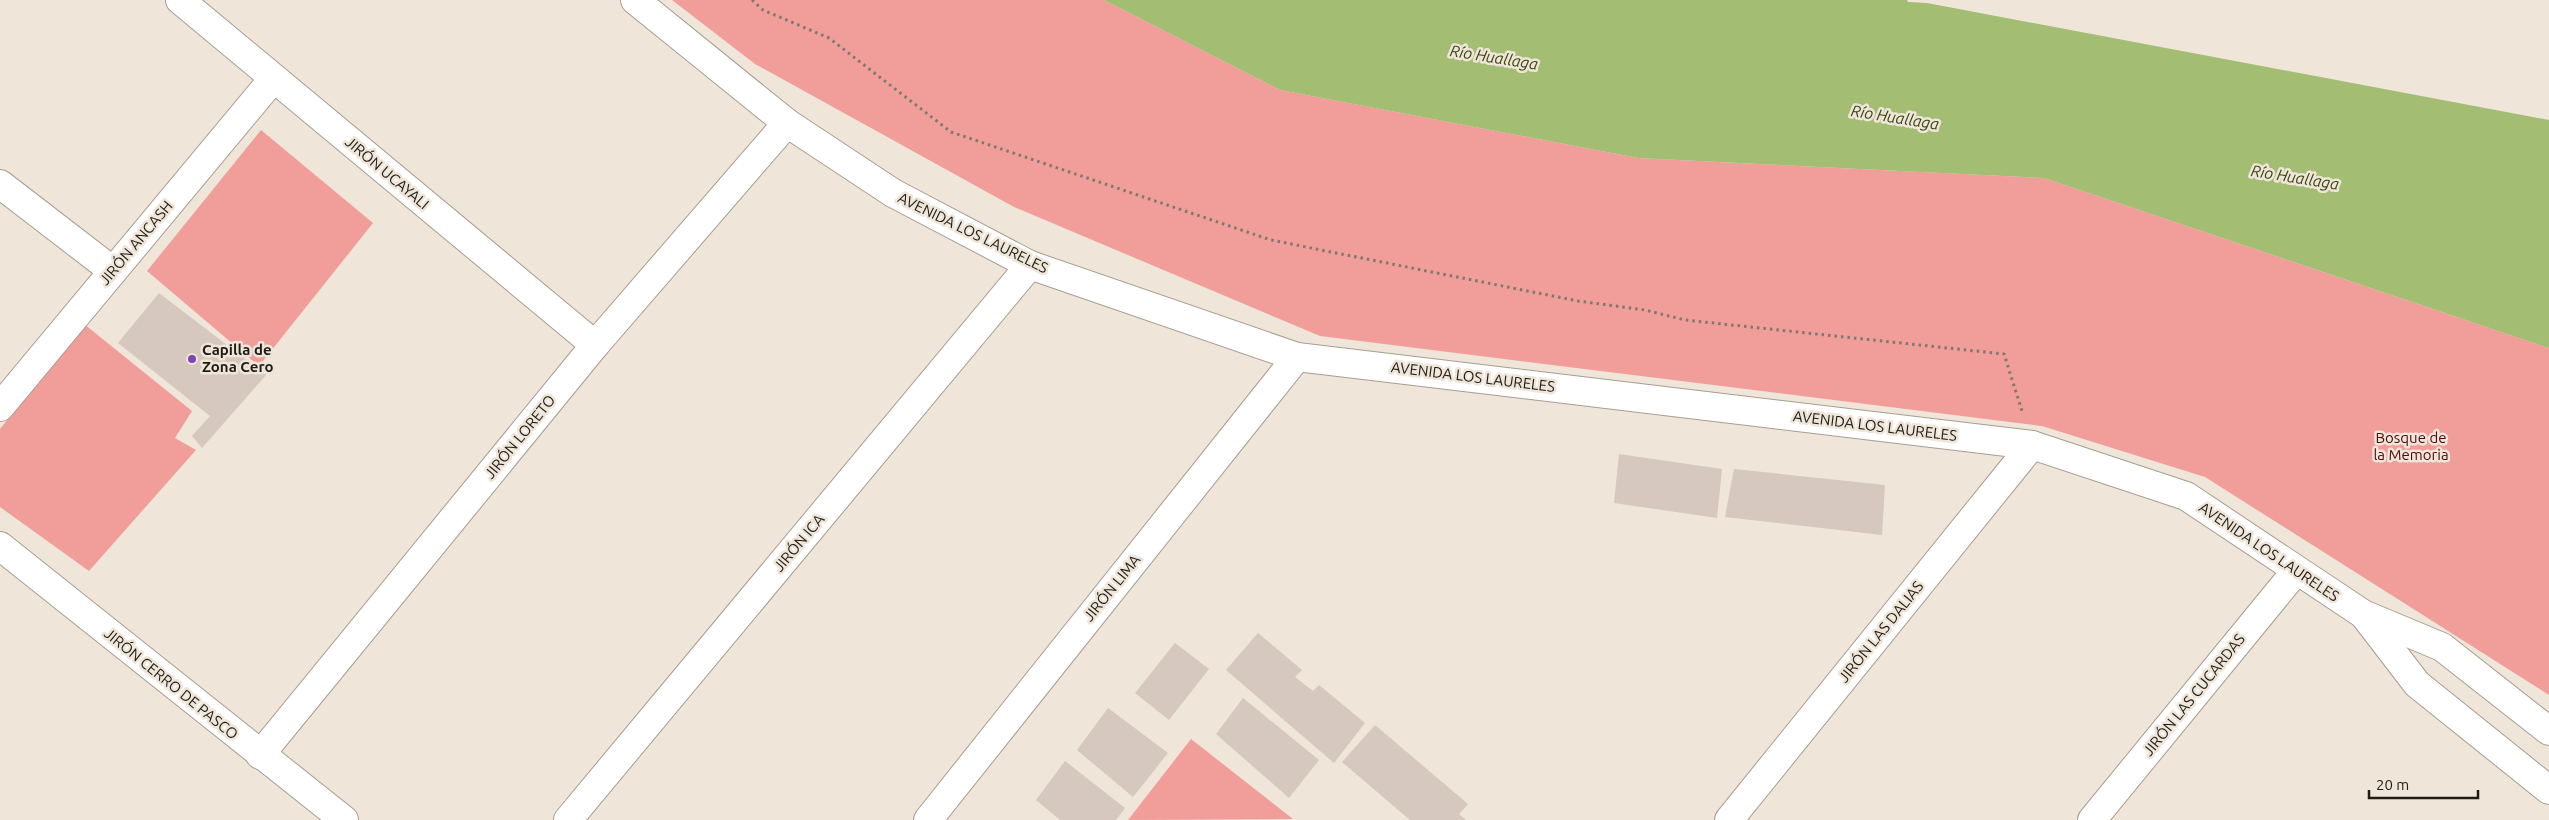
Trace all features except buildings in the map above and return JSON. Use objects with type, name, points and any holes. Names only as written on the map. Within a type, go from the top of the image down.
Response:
[{"type":"street","name":"JIRÓN UCAYALI","points":[[180,0],[595,345]]},
{"type":"street","name":"AVENIDA LOS LAURELES","points":[[635,0],[787,124],[893,193],[1030,265],[1297,357],[2032,445],[2186,496],[2363,614],[2442,648],[2549,731]]},
{"type":"street","name":"JIRÓN ANCASH","points":[[0,408],[274,79]]},
{"type":"street","name":"JIRÓN LORETO","points":[[260,756],[595,345],[787,124]]},
{"type":"street","points":[[0,184],[113,271]]},
{"type":"street","name":"JIRÓN ICA","points":[[568,820],[1030,265]]},
{"type":"street","name":"JIRÓN LIMA","points":[[928,820],[1297,357]]},
{"type":"street","name":"JIRÓN LAS DALIAS","points":[[1729,820],[2032,445]]},
{"type":"street","name":"JIRÓN CERRO DE PASCO","points":[[0,546],[260,756],[344,820]]},
{"type":"street","name":"JIRÓN LAS CUCARDAS","points":[[2092,820],[2296,571]]},
{"type":"street","name":"AVENIDA LOS LAURELES","points":[[2363,614],[2417,684],[2549,790]]},
{"type":"path","points":[[752,0],[763,10],[829,38],[951,132],[1271,240],[1578,301],[1645,310],[1685,320],[2004,354],[2032,445]]},
{"type":"green space","name":"Bosque de la Memoria","points":[[672,0],[1104,0],[1280,90],[1638,158],[2044,178],[2549,348],[2549,695],[2205,477],[2042,426],[1320,336],[1014,207],[755,64]]},
{"type":"green space","points":[[261,130],[373,223],[259,366],[147,271]]},
{"type":"green space","points":[[84,324],[192,411],[175,438],[196,450],[89,571],[0,507],[0,429]]},
{"type":"green space","points":[[1191,739],[1293,819],[1128,820]]},
{"type":"water","name":"Río Huallaga","points":[[1104,0],[1907,0],[1908,2],[1927,3],[2549,120],[2549,348],[2044,178],[1638,158],[1280,90]]},
{"type":"place","name":"Capilla de Zona Cero","points":[[192,359]]}]
